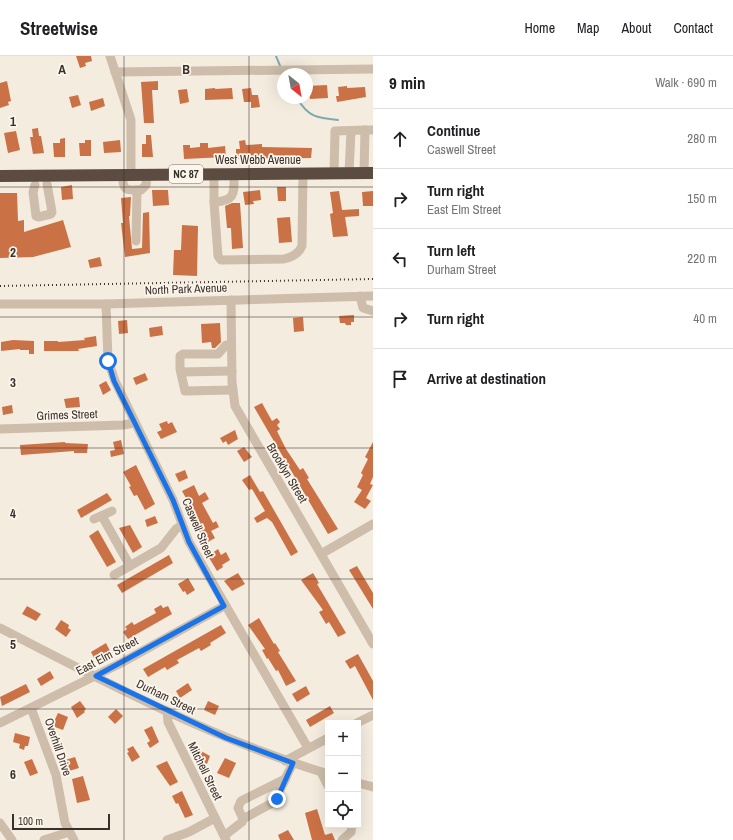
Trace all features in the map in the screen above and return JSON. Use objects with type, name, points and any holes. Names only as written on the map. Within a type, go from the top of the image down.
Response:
[{"type":"highway","name":"West Webb Avenue","points":[[0,176],[32,180],[47,180],[147,174],[368,173]]},
{"type":"street","points":[[110,56],[131,120],[127,175],[122,185],[125,188],[141,190],[146,185],[147,174]]},
{"type":"street","points":[[115,72],[373,69]]},
{"type":"street","points":[[334,173],[335,131],[369,130],[368,173]]},
{"type":"street","points":[[349,173],[351,131]]},
{"type":"street","points":[[214,174],[214,202],[218,256],[221,260],[284,259],[296,254],[302,246],[303,173]]},
{"type":"street","points":[[214,202],[226,201],[232,197],[234,190],[234,174]]},
{"type":"street","points":[[32,180],[36,216],[38,217],[51,214],[52,212],[47,180]]},
{"type":"street","points":[[136,241],[137,190]]},
{"type":"street","points":[[360,296],[363,308],[373,311]]},
{"type":"street","name":"North Park Avenue","points":[[0,304],[106,304],[373,296]]},
{"type":"street","name":"Brooklyn Street","points":[[231,300],[232,371],[235,406],[373,644]]},
{"type":"street","name":"Caswell Street","points":[[106,304],[108,361],[114,381],[173,500],[189,542],[224,606],[308,748]]},
{"type":"street","points":[[232,345],[226,346],[218,354],[183,354],[180,356],[181,372],[185,390],[233,390]]},
{"type":"street","points":[[181,372],[232,371]]},
{"type":"street","name":"Grimes Street","points":[[0,429],[124,425],[134,423]]},
{"type":"street","points":[[112,511],[98,517],[130,566]]},
{"type":"street","points":[[321,554],[373,524]]},
{"type":"street","points":[[114,575],[161,548],[176,529],[182,526]]},
{"type":"street","name":"East Elm Street","points":[[0,723],[96,676],[224,606]]},
{"type":"street","name":"Durham Street","points":[[0,628],[167,711],[226,738],[289,762],[324,773]]},
{"type":"street","name":"Overhill Drive","points":[[31,708],[56,775],[63,813],[71,836]]},
{"type":"street","name":"Mitchell Street","points":[[167,711],[168,722],[225,838]]},
{"type":"street","points":[[361,721],[373,715]]},
{"type":"street","points":[[225,838],[239,826],[243,819],[274,802],[286,778],[289,762],[308,748],[325,740]]},
{"type":"street","points":[[243,819],[238,808],[241,801],[286,778]]},
{"type":"street","points":[[361,784],[373,787]]},
{"type":"street","points":[[167,840],[189,832],[215,818]]},
{"type":"street","points":[[0,823],[12,840]]},
{"type":"street","points":[[342,840],[351,832],[352,828]]},
{"type":"street","points":[[44,840],[71,836]]},
{"type":"building","points":[[76,56],[91,56],[92,61],[85,63],[86,66],[80,68]]},
{"type":"building","points":[[7,81],[11,101],[8,102],[9,105],[0,108],[0,83]]},
{"type":"building","points":[[158,81],[158,90],[152,90],[154,123],[144,123],[141,82]]},
{"type":"building","points":[[327,85],[328,98],[313,99],[313,86]]},
{"type":"building","points":[[347,86],[347,88],[365,87],[366,97],[337,102],[336,96],[339,96],[338,87]]},
{"type":"building","points":[[232,88],[233,99],[205,100],[205,89]]},
{"type":"building","points":[[251,88],[252,95],[258,95],[260,107],[251,108],[251,102],[244,102],[242,89]]},
{"type":"building","points":[[187,89],[189,102],[180,104],[178,90]]},
{"type":"building","points":[[78,95],[81,105],[72,108],[69,97]]},
{"type":"building","points":[[103,98],[105,106],[91,111],[89,102]]},
{"type":"building","points":[[38,128],[44,153],[33,154],[30,137],[33,137],[32,129]]},
{"type":"building","points":[[16,131],[20,150],[8,153],[4,133]]},
{"type":"building","points":[[146,135],[151,135],[153,157],[142,157],[142,144],[146,144]]},
{"type":"building","points":[[65,138],[65,157],[54,157],[53,143],[60,143],[60,139]]},
{"type":"building","points":[[85,140],[91,140],[91,156],[80,156],[79,143],[85,143]]},
{"type":"building","points":[[120,140],[121,152],[104,153],[103,142]]},
{"type":"building","points":[[245,140],[246,145],[262,144],[262,147],[312,148],[311,158],[236,159],[236,149],[240,149],[239,141]]},
{"type":"building","points":[[200,143],[208,143],[208,148],[225,146],[226,157],[184,159],[183,145],[190,145],[190,148],[200,147]]},
{"type":"building","points":[[72,185],[73,199],[62,200],[61,187]]},
{"type":"building","points":[[277,187],[286,187],[286,201],[278,201]]},
{"type":"building","points":[[152,190],[168,190],[169,205],[153,206]]},
{"type":"building","points":[[260,190],[261,200],[253,201],[254,204],[245,205],[243,192]]},
{"type":"building","points":[[339,191],[342,210],[359,209],[359,216],[345,217],[348,236],[333,237],[330,214],[333,213],[330,192]]},
{"type":"building","points":[[373,191],[373,206],[363,206],[362,192]]},
{"type":"building","points":[[0,193],[17,193],[18,221],[24,220],[24,232],[63,220],[71,247],[33,257],[0,258]]},
{"type":"building","points":[[131,197],[129,216],[132,249],[142,248],[143,213],[149,212],[150,253],[125,257],[121,223],[123,223],[121,198]]},
{"type":"building","points":[[232,203],[240,203],[243,248],[232,249],[231,228],[227,228],[225,206]]},
{"type":"building","points":[[290,217],[292,242],[279,243],[277,218]]},
{"type":"building","points":[[182,225],[198,226],[197,276],[173,275],[174,250],[181,250]]},
{"type":"building","points":[[100,257],[102,266],[90,268],[88,260]]},
{"type":"building","points":[[354,315],[354,322],[351,322],[351,325],[340,323],[339,316]]},
{"type":"building","points":[[303,317],[304,331],[294,332],[293,318]]},
{"type":"building","points":[[127,320],[128,333],[119,334],[118,321]]},
{"type":"building","points":[[220,323],[221,342],[215,348],[212,348],[211,342],[202,343],[201,324]]},
{"type":"building","points":[[162,326],[163,335],[150,337],[149,328]]},
{"type":"building","points":[[96,336],[97,346],[78,349],[79,351],[44,351],[44,341],[58,342],[85,340],[84,338]]},
{"type":"building","points":[[13,340],[34,341],[34,354],[29,354],[29,350],[20,349],[1,351],[1,342]]},
{"type":"building","points":[[145,373],[148,380],[136,385],[133,378]]},
{"type":"building","points":[[106,381],[111,390],[103,395],[99,385]]},
{"type":"building","points":[[79,397],[80,407],[66,408],[64,399]]},
{"type":"building","points":[[262,403],[272,421],[277,418],[280,422],[277,425],[280,429],[277,431],[286,449],[300,470],[303,468],[309,478],[307,479],[338,529],[328,534],[254,407]]},
{"type":"building","points":[[12,405],[13,413],[3,415],[2,407]]},
{"type":"building","points":[[167,421],[168,424],[172,422],[177,432],[161,439],[157,432],[162,430],[159,424]]},
{"type":"building","points":[[235,430],[238,439],[228,445],[226,441],[223,443],[220,438]]},
{"type":"building","points":[[121,440],[124,454],[111,457],[110,451],[115,450],[113,442]]},
{"type":"building","points":[[65,442],[88,444],[87,453],[74,453],[74,451],[21,455],[20,445]]},
{"type":"building","points":[[373,442],[373,477],[370,484],[373,485],[366,498],[371,501],[365,509],[354,502],[362,490],[357,487],[363,475],[361,473],[368,459],[365,457]]},
{"type":"building","points":[[244,447],[252,457],[244,462],[237,451]]},
{"type":"building","points":[[136,465],[155,504],[145,510],[137,495],[134,496],[129,487],[131,486],[123,472]]},
{"type":"building","points":[[185,470],[188,478],[179,482],[175,474]]},
{"type":"building","points":[[250,475],[260,492],[263,491],[298,552],[291,556],[272,522],[267,518],[257,523],[254,518],[265,511],[252,489],[249,490],[242,480]]},
{"type":"building","points":[[194,485],[199,496],[205,492],[209,499],[202,503],[213,523],[216,521],[219,527],[211,531],[215,538],[206,543],[199,531],[203,529],[182,491]]},
{"type":"building","points":[[107,493],[112,500],[81,518],[77,510]]},
{"type":"building","points":[[155,516],[158,523],[147,527],[145,520]]},
{"type":"building","points":[[130,525],[142,547],[133,553],[119,528]]},
{"type":"building","points":[[98,530],[116,562],[107,567],[89,536]]},
{"type":"building","points":[[218,549],[221,555],[226,552],[230,560],[222,565],[223,567],[217,571],[208,556]]},
{"type":"building","points":[[169,555],[173,563],[122,593],[117,585]]},
{"type":"building","points":[[357,566],[373,593],[373,609],[349,570]]},
{"type":"building","points":[[238,573],[245,584],[232,591],[224,581]]},
{"type":"building","points":[[313,573],[319,583],[317,584],[346,633],[338,637],[329,622],[326,624],[319,612],[323,610],[301,580]]},
{"type":"building","points":[[188,578],[195,590],[187,595],[178,584]]},
{"type":"building","points":[[161,605],[163,608],[168,606],[172,614],[128,639],[123,632],[127,629],[125,627],[132,622],[134,625],[156,613],[154,609]]},
{"type":"building","points":[[27,606],[41,614],[36,621],[22,614]]},
{"type":"building","points":[[259,618],[274,644],[275,643],[280,651],[278,652],[296,681],[286,686],[278,670],[276,671],[268,658],[267,659],[262,650],[265,649],[248,625]]},
{"type":"building","points":[[61,620],[69,625],[68,628],[71,630],[66,637],[55,629]]},
{"type":"building","points":[[221,625],[226,633],[210,643],[211,645],[201,651],[199,648],[177,660],[179,663],[167,670],[165,667],[148,677],[143,669]]},
{"type":"building","points":[[106,643],[110,651],[95,660],[91,652]]},
{"type":"building","points":[[358,654],[373,681],[373,700],[355,666],[350,669],[345,661]]},
{"type":"building","points":[[50,671],[54,678],[41,686],[37,679]]},
{"type":"building","points":[[188,683],[192,690],[180,698],[176,691]]},
{"type":"building","points":[[26,684],[30,692],[2,706],[0,697]]},
{"type":"building","points":[[306,686],[310,694],[297,702],[292,694]]},
{"type":"building","points":[[80,701],[86,709],[84,711],[85,712],[77,718],[71,707]]},
{"type":"building","points":[[208,701],[219,706],[215,715],[204,710]]},
{"type":"building","points":[[330,706],[334,713],[310,727],[306,720]]},
{"type":"building","points":[[116,709],[123,716],[115,724],[108,717]]},
{"type":"building","points":[[58,713],[68,717],[63,730],[52,726]]},
{"type":"building","points":[[152,726],[159,742],[150,748],[147,743],[150,741],[144,730]]},
{"type":"building","points":[[15,733],[30,737],[28,746],[25,746],[24,750],[19,748],[20,744],[13,742]]},
{"type":"building","points":[[133,746],[140,757],[132,762],[127,753],[129,752],[127,749]]},
{"type":"building","points":[[201,751],[210,756],[207,764],[197,759]]},
{"type":"building","points":[[75,757],[79,768],[69,771],[65,760]]},
{"type":"building","points":[[225,758],[236,763],[229,778],[217,773]]},
{"type":"building","points":[[32,759],[38,773],[30,776],[24,762]]},
{"type":"building","points":[[167,761],[178,782],[170,786],[156,766]]},
{"type":"building","points":[[83,776],[90,800],[77,803],[72,779]]},
{"type":"building","points":[[182,791],[193,815],[185,818],[178,803],[176,804],[172,796]]},
{"type":"building","points":[[317,809],[325,835],[332,833],[335,840],[312,840],[305,813]]},
{"type":"building","points":[[288,830],[294,840],[280,840],[278,835]]},
{"type":"waterway","points":[[276,56],[281,68]]},
{"type":"waterway","points":[[301,104],[309,113],[319,117],[338,120]]},
{"type":"railway","points":[[0,286],[373,279]]},
{"type":"route","points":[[108,361],[114,381],[173,500],[189,542],[224,606],[96,676],[226,738],[293,763],[277,799]]}]
